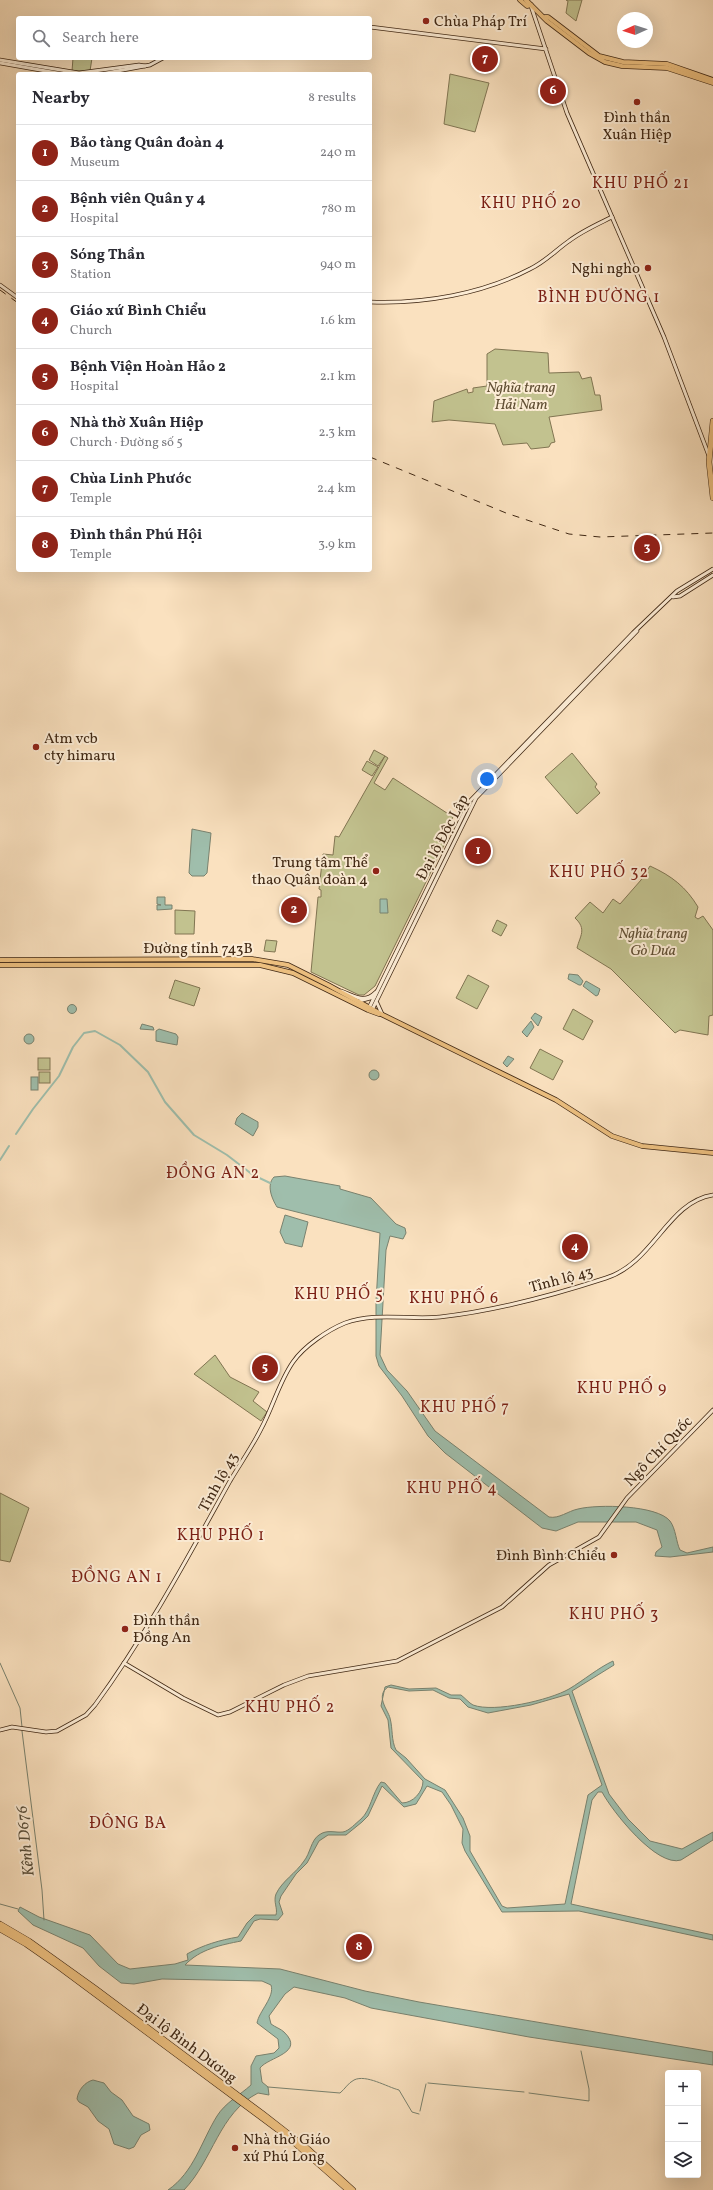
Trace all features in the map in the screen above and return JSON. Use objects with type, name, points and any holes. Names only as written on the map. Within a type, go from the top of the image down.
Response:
[{"type":"highway","points":[[713,421],[711,463],[713,486]]},
{"type":"highway","points":[[712,439],[709,457],[713,498]]},
{"type":"highway","name":"Đại lộ Bình Dương","points":[[0,1924],[29,1941],[194,2065],[306,2152],[348,2190]]},
{"type":"highway","name":"Đại lộ Bình Dương","points":[[0,1929],[26,1944],[95,1991]]},
{"type":"highway","name":"Đại lộ Bình Dương","points":[[250,2108],[308,2149],[354,2190]]},
{"type":"main road","points":[[520,0],[527,6],[531,5]]},
{"type":"main road","points":[[526,0],[545,17],[547,21],[582,48],[605,62],[622,66],[667,68],[713,83]]},
{"type":"main road","points":[[531,5],[538,22],[568,115],[664,337],[711,463]]},
{"type":"main road","points":[[538,22],[545,17]]},
{"type":"main road","points":[[545,17],[548,17],[600,56],[622,62],[667,64],[713,80]]},
{"type":"main road","points":[[372,27],[546,49]]},
{"type":"main road","points":[[0,60],[58,72]]},
{"type":"main road","points":[[112,72],[153,64],[159,60]]},
{"type":"main road","points":[[0,63],[65,72]]},
{"type":"main road","points":[[98,72],[139,65],[145,66]]},
{"type":"main road","points":[[372,302],[410,300],[472,292],[530,269],[548,258],[569,241],[612,217]]},
{"type":"main road","points":[[0,285],[16,297]]},
{"type":"main road","points":[[702,437],[712,439]]},
{"type":"main road","name":"Đại lộ Độc Lập","points":[[376,998],[378,989],[470,801],[638,629],[677,592],[713,569]]},
{"type":"main road","name":"Đại lộ Độc Lập","points":[[673,597],[680,596],[713,574]]},
{"type":"main road","name":"Đại lộ Độc Lập","points":[[370,1010],[476,798],[635,635],[638,629]]},
{"type":"main road","name":"Đường tỉnh 743B","points":[[0,960],[252,959],[280,963],[336,989],[357,1000],[370,1010]]},
{"type":"main road","points":[[210,965],[211,960]]},
{"type":"main road","name":"Đường tỉnh 743B","points":[[0,965],[255,964],[283,970],[293,973],[383,1015],[556,1100],[612,1136],[649,1147],[713,1153]]},
{"type":"main road","points":[[336,989],[363,999],[370,996],[378,989]]},
{"type":"main road","points":[[357,1000],[366,1001],[376,998],[377,1007],[383,1015]]},
{"type":"main road","name":"Tỉnh lộ 43","points":[[0,1730],[12,1727],[46,1732],[57,1731],[86,1715],[124,1663],[163,1602],[262,1428],[294,1361],[313,1343],[342,1325],[358,1318],[438,1317],[481,1310],[614,1276],[625,1271],[636,1262],[682,1210],[703,1196],[713,1195]]},
{"type":"main road","name":"Ngô Chí Quốc","points":[[124,1663],[183,1698],[218,1715],[230,1712],[284,1685],[308,1676],[380,1665],[413,1654],[502,1607],[549,1565],[599,1537],[620,1508],[713,1410]]},
{"type":"green space","points":[[566,0],[582,0],[576,21],[566,13],[568,1]]},
{"type":"green space","points":[[73,60],[92,60],[90,71],[72,71]]},
{"type":"green space","points":[[450,74],[489,83],[475,132],[444,124]]},
{"type":"green space","name":"Nghĩa trang Hải Nam","points":[[495,349],[548,353],[549,373],[579,372],[582,379],[591,377],[595,395],[600,395],[602,410],[549,417],[555,442],[551,443],[549,447],[531,449],[527,443],[503,445],[495,424],[449,420],[432,422],[434,401],[467,389],[468,393],[473,392],[473,388],[487,386],[487,354]]},
{"type":"green space","points":[[374,750],[385,756],[378,766],[369,760]]},
{"type":"green space","points":[[572,753],[597,784],[595,787],[600,793],[577,814],[545,777]]},
{"type":"green space","name":"Trung tâm Thể thao Quân đoàn 4","points":[[385,756],[388,758],[374,783],[385,790],[393,778],[453,817],[444,834],[448,837],[375,986],[364,995],[359,995],[311,972],[318,897],[321,897],[321,890],[319,889],[323,854],[333,855],[335,836],[339,837]]},
{"type":"green space","points":[[367,761],[378,767],[372,776],[362,770]]},
{"type":"green space","name":"Nghĩa trang Gò Dưa","points":[[650,866],[672,878],[689,894],[698,907],[695,917],[698,919],[703,916],[713,930],[713,1015],[709,1016],[708,1035],[680,1030],[675,1033],[611,969],[577,948],[582,929],[579,922],[575,918],[590,902],[603,913],[613,899],[620,904],[641,880]]},
{"type":"green space","points":[[175,910],[195,911],[194,934],[175,934]]},
{"type":"green space","points":[[497,920],[507,925],[501,936],[492,931]]},
{"type":"green space","points":[[266,940],[277,941],[275,952],[264,951]]},
{"type":"green space","points":[[468,975],[489,986],[477,1009],[456,998]]},
{"type":"green space","points":[[175,980],[200,988],[194,1006],[169,998]]},
{"type":"green space","points":[[573,1009],[593,1021],[583,1040],[563,1029]]},
{"type":"green space","points":[[540,1049],[563,1061],[553,1080],[530,1068]]},
{"type":"green space","points":[[38,1058],[50,1058],[50,1070],[38,1070]]},
{"type":"green space","points":[[39,1072],[50,1072],[50,1083],[39,1083]]},
{"type":"green space","points":[[215,1355],[230,1377],[259,1392],[253,1401],[267,1412],[261,1421],[194,1374]]},
{"type":"green space","points":[[0,1493],[29,1508],[10,1562],[0,1560]]},
{"type":"shaded area","points":[[192,829],[211,833],[207,873],[204,876],[192,876],[189,873]]},
{"type":"shaded area","points":[[157,897],[165,897],[165,905],[172,905],[172,909],[157,910],[157,905],[161,905],[157,904]]},
{"type":"shaded area","points":[[380,899],[387,899],[388,913],[380,913]]},
{"type":"shaded area","points":[[160,945],[173,945],[173,950],[160,950]]},
{"type":"shaded area","points":[[569,974],[578,975],[583,981],[581,985],[568,979]]},
{"type":"shaded area","points":[[586,981],[600,989],[598,995],[596,996],[583,986]]},
{"type":"shaded area","points":[[72,1004],[77,1009],[72,1014],[67,1009]]},
{"type":"shaded area","points":[[535,1013],[542,1017],[538,1026],[531,1018]]},
{"type":"shaded area","points":[[531,1021],[534,1027],[527,1037],[522,1032]]},
{"type":"shaded area","points":[[142,1024],[153,1027],[154,1030],[140,1029]]},
{"type":"shaded area","points":[[159,1029],[176,1034],[178,1037],[177,1045],[156,1041],[156,1031]]},
{"type":"shaded area","points":[[27,1034],[31,1034],[34,1039],[31,1044],[27,1044],[24,1041],[24,1037]]},
{"type":"shaded area","points":[[508,1056],[514,1059],[507,1067],[503,1063]]},
{"type":"shaded area","points":[[372,1070],[376,1070],[378,1071],[378,1079],[372,1080],[369,1077],[369,1073]]},
{"type":"shaded area","points":[[31,1077],[38,1077],[38,1090],[31,1090]]},
{"type":"shaded area","points":[[242,1113],[258,1122],[258,1127],[253,1136],[235,1124],[237,1118]]},
{"type":"shaded area","points":[[285,1176],[340,1186],[340,1189],[371,1198],[396,1224],[405,1228],[406,1233],[403,1239],[390,1236],[386,1250],[380,1355],[387,1370],[407,1391],[435,1431],[549,1517],[560,1516],[574,1510],[587,1507],[612,1506],[640,1509],[663,1516],[670,1521],[674,1528],[680,1550],[687,1553],[713,1547],[713,1552],[670,1557],[655,1556],[656,1552],[662,1547],[657,1530],[636,1522],[578,1522],[556,1531],[542,1528],[445,1453],[428,1436],[402,1396],[379,1366],[376,1356],[376,1302],[380,1233],[277,1207],[273,1200],[270,1184],[274,1177]]},
{"type":"shaded area","points":[[285,1215],[308,1222],[302,1247],[285,1243],[280,1232]]},
{"type":"shaded area","points":[[613,1661],[614,1665],[572,1691],[609,1794],[628,1819],[650,1841],[682,1849],[713,1832],[713,1840],[681,1860],[671,1860],[648,1847],[636,1836],[615,1812],[602,1792],[598,1792],[592,1800],[571,1904],[713,1935],[713,1940],[579,1911],[502,1912],[465,1851],[462,1843],[463,1829],[451,1805],[442,1792],[427,1786],[416,1804],[404,1807],[382,1786],[368,1816],[362,1822],[346,1835],[328,1835],[319,1841],[307,1863],[296,1874],[281,1896],[279,1902],[283,1914],[278,1920],[260,1919],[254,1921],[241,1941],[204,1951],[185,1965],[280,1969],[365,1991],[419,2002],[713,2052],[713,2065],[529,2037],[371,2008],[345,1998],[294,1987],[285,1994],[269,2016],[271,2024],[284,2032],[290,2039],[291,2045],[283,2054],[264,2064],[260,2068],[262,2082],[268,2087],[269,2095],[258,2093],[234,2112],[194,2178],[184,2190],[168,2190],[177,2183],[191,2166],[220,2111],[251,2085],[251,2066],[256,2056],[274,2053],[279,2048],[278,2039],[257,2023],[258,2018],[271,1994],[271,1985],[262,1981],[162,1979],[134,1984],[121,1983],[99,1966],[83,1948],[33,1925],[18,1911],[20,1907],[39,1917],[90,1935],[118,1964],[130,1969],[175,1964],[188,1960],[187,1954],[205,1945],[238,1937],[247,1923],[255,1915],[276,1915],[276,1894],[282,1885],[304,1861],[316,1837],[325,1832],[343,1832],[352,1827],[364,1815],[375,1791],[381,1782],[385,1783],[402,1803],[410,1801],[419,1793],[423,1785],[423,1781],[391,1748],[388,1720],[381,1706],[382,1699],[390,1718],[393,1742],[396,1750],[406,1758],[425,1779],[445,1790],[463,1818],[470,1836],[470,1851],[502,1906],[507,1908],[565,1904],[588,1795],[602,1785],[569,1694],[531,1705],[488,1713],[468,1707],[460,1699],[449,1698],[433,1690],[409,1691],[388,1687],[384,1691],[385,1687],[391,1685],[409,1689],[436,1688],[451,1695],[461,1695],[473,1705],[482,1707],[508,1706],[536,1701],[560,1693],[569,1689]]},
{"type":"shaded area","points":[[93,2080],[104,2083],[111,2092],[122,2100],[133,2116],[149,2124],[150,2130],[141,2135],[134,2147],[129,2149],[114,2144],[109,2129],[98,2121],[88,2107],[79,2102],[77,2099],[82,2087]]},
{"type":"waterway","points":[[16,1134],[33,1109],[59,1076],[73,1047],[84,1033],[95,1031],[120,1045],[148,1072],[165,1102],[194,1135],[227,1155],[253,1175],[270,1183]]},
{"type":"waterway","points":[[0,1160],[9,1146]]},
{"type":"waterway","name":"Kênh D676","points":[[0,1663],[20,1708],[22,1727]]},
{"type":"waterway","name":"Kênh D676","points":[[22,1731],[42,1890],[44,1920]]},
{"type":"waterway","points":[[0,1904],[18,1909]]},
{"type":"waterway","points":[[529,2093],[589,2101],[589,2089],[581,2051]]},
{"type":"waterway","points":[[268,2087],[340,2093],[354,2080],[370,2080],[399,2090],[412,2112],[419,2114]]},
{"type":"waterway","points":[[428,2083],[524,2092]]},
{"type":"waterway","points":[[420,2111],[426,2084]]},
{"type":"railway","points":[[0,290],[16,302]]},
{"type":"railway","points":[[372,458],[506,513],[569,534],[600,537],[713,533]]},
{"type":"place","name":"Chùa Pháp Trí","points":[[426,21]]},
{"type":"place","name":"Chùa Linh Phước","points":[[485,59]]},
{"type":"place","name":"Nhà thờ Xuân Hiệp","points":[[553,91]]},
{"type":"place","name":"Đình thần Xuân Hiệp","points":[[637,102]]},
{"type":"place","name":"Nghi ngho","points":[[648,268]]},
{"type":"place","name":"Sóng Thần","points":[[647,548]]},
{"type":"place","name":"Atm vcb cty himaru","points":[[36,747]]},
{"type":"place","name":"Bảo tàng Quân đoàn 4","points":[[478,851]]},
{"type":"place","name":"Trung tâm Thể thao Quân đoàn 4","points":[[376,871]]},
{"type":"place","name":"Bệnh viên Quân y 4","points":[[294,910]]},
{"type":"place","name":"Giáo xứ Bình Chiểu","points":[[575,1247]]},
{"type":"place","name":"Bệnh Viện Hoàn Hảo 2","points":[[265,1368]]},
{"type":"place","name":"Đình Bình Chiểu","points":[[614,1555]]},
{"type":"place","name":"Đình thần Đồng An","points":[[125,1629]]},
{"type":"place","name":"Đình thần Phú Hội","points":[[359,1947]]},
{"type":"place","name":"Nhà thờ Giáo xứ Phú Long","points":[[235,2148]]},
{"type":"district","name":"KHU PHỐ 21","points":[[641,182]]},
{"type":"district","name":"KHU PHỐ 20","points":[[531,202]]},
{"type":"district","name":"BÌNH ĐƯỜNG 1","points":[[599,296]]},
{"type":"district","name":"KHU PHỐ 32","points":[[599,871]]},
{"type":"district","name":"ĐỒNG AN 2","points":[[213,1172]]},
{"type":"district","name":"KHU PHỐ 5","points":[[339,1293]]},
{"type":"district","name":"KHU PHỐ 6","points":[[454,1297]]},
{"type":"district","name":"KHU PHỐ 9","points":[[622,1387]]},
{"type":"district","name":"KHU PHỐ 7","points":[[465,1406]]},
{"type":"district","name":"KHU PHỐ 4","points":[[452,1487]]},
{"type":"district","name":"KHU PHỐ 1","points":[[221,1534]]},
{"type":"district","name":"ĐỒNG AN 1","points":[[117,1576]]},
{"type":"district","name":"KHU PHỐ 3","points":[[614,1613]]},
{"type":"district","name":"KHU PHỐ 2","points":[[290,1706]]},
{"type":"district","name":"ĐÔNG BA","points":[[128,1822]]}]
